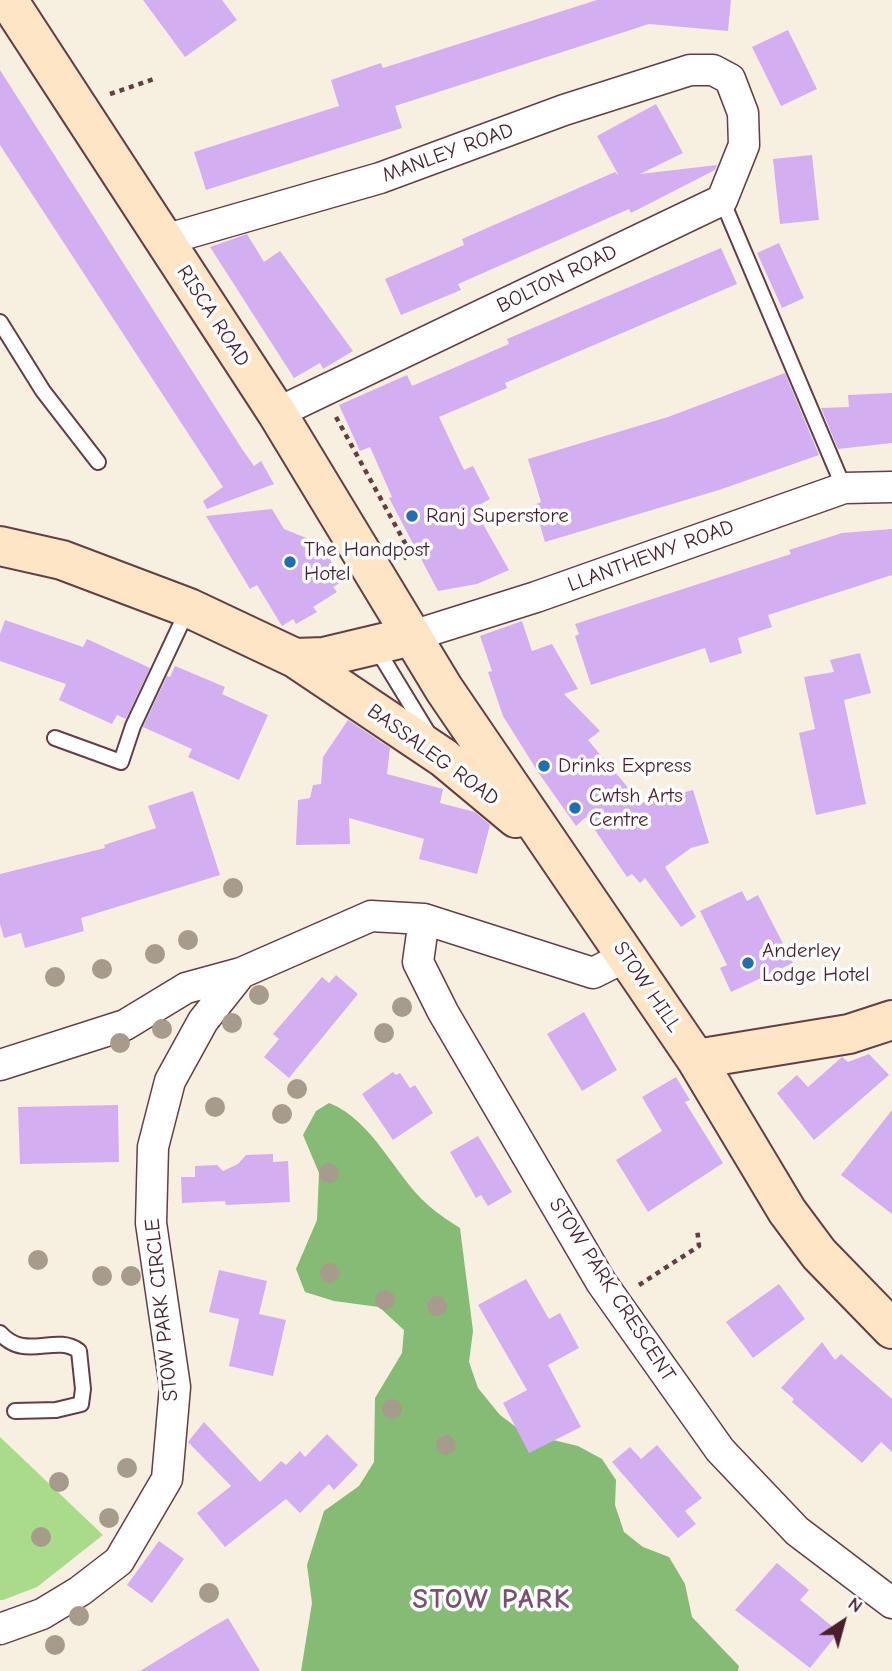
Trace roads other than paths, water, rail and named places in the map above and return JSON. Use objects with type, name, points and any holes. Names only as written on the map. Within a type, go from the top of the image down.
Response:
[{"type":"main road","name":"RISCA ROAD","points":[[8,0],[277,413],[412,636]]},
{"type":"main road","name":"BASSALEG ROAD","points":[[0,546],[62,560],[189,608],[295,658],[444,758],[514,816],[585,898]]},
{"type":"main road","name":"BASSALEG ROAD","points":[[295,658],[324,657],[412,636]]},
{"type":"main road","name":"STOW HILL","points":[[412,636],[695,1059],[787,1211],[819,1254],[892,1329]]},
{"type":"main road","points":[[695,1059],[849,1034],[892,1020]]},
{"type":"street","name":"MANLEY ROAD","points":[[164,240],[380,178],[564,110],[690,70],[713,70],[730,79],[743,113],[744,145],[722,200]]},
{"type":"street","name":"BOLTON ROAD","points":[[277,413],[722,200]]},
{"type":"street","name":"LLANTHEWY ROAD","points":[[412,636],[536,597],[844,488],[892,487]]},
{"type":"street","name":"STOW PARK CIRCLE","points":[[0,1065],[125,1025],[186,988],[241,973],[371,916],[424,919],[593,973],[627,956]]},
{"type":"street","name":"STOW PARK CRESCENT","points":[[424,919],[418,962],[501,1112],[614,1300],[720,1450],[797,1531],[892,1603]]},
{"type":"street","name":"STOW PARK CIRCLE","points":[[0,1629],[41,1614],[80,1591],[119,1561],[167,1479],[175,1387],[151,1223],[153,1147],[170,1081],[203,1021],[241,973]]},
{"type":"lane","points":[[722,200],[844,488]]},
{"type":"lane","points":[[0,322],[43,391],[98,462]]},
{"type":"lane","points":[[55,738],[121,762],[134,726],[189,608]]},
{"type":"lane","points":[[375,646],[444,758]]},
{"type":"lane","points":[[0,1333],[18,1346],[67,1345],[79,1351],[80,1404],[56,1410],[15,1411]]},
{"type":"place","name":"Ranj Superstore","points":[[412,516]]},
{"type":"place","name":"The Handpost Hotel","points":[[290,562]]},
{"type":"place","name":"Drinks Express","points":[[544,766]]},
{"type":"place","name":"Cwtsh Arts Centre","points":[[575,808]]},
{"type":"place","name":"Anderley Lodge Hotel","points":[[748,963]]},
{"type":"district","name":"STOW PARK","points":[[492,1600]]}]
